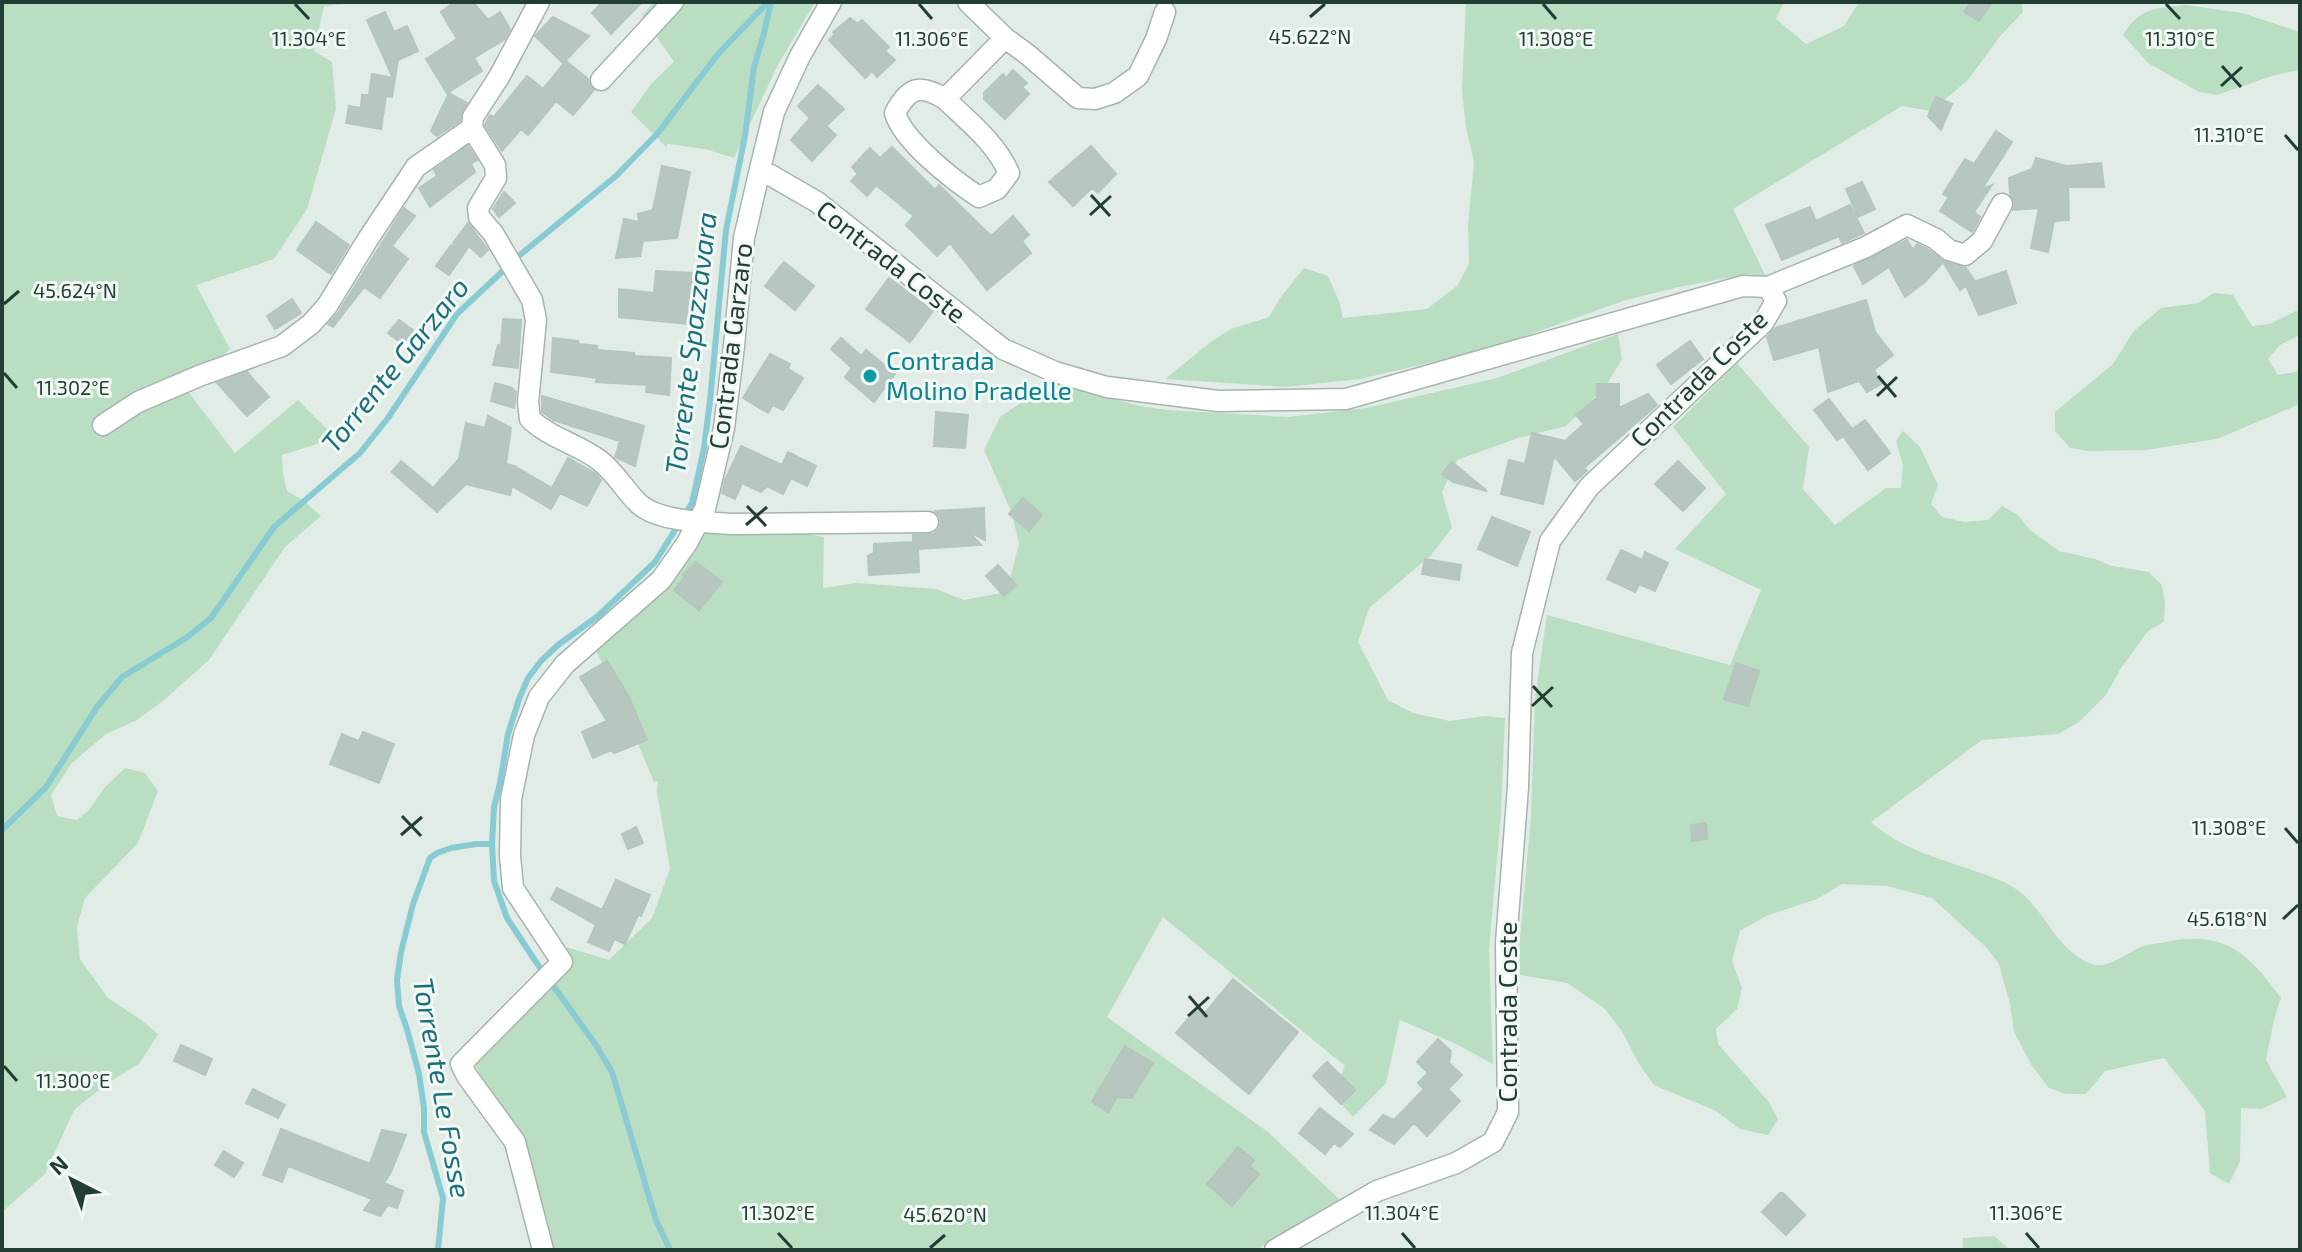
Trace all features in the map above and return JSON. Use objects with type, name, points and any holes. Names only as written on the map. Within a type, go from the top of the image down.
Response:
[{"type":"street","points":[[539,2],[499,77],[473,117],[472,128],[495,165],[496,178],[478,208],[479,217],[493,233],[521,280],[532,300],[536,320],[528,402],[530,419],[540,429],[598,459],[639,504],[655,514],[732,524],[928,522]]},
{"type":"street","points":[[601,80],[673,2]]},
{"type":"street","name":"Contrada Garzaro","points":[[543,1250],[515,1142],[461,1064],[562,962],[513,888],[511,799],[524,735],[539,697],[565,664],[661,580],[700,522],[724,428],[744,238],[774,112],[800,56],[831,2]]},
{"type":"street","points":[[968,2],[1005,38],[1078,98],[1095,99],[1114,93],[1138,76],[1165,12]]},
{"type":"street","points":[[945,99],[1005,38]]},
{"type":"street","points":[[928,89],[945,99],[996,149],[1009,173],[997,189],[979,197],[963,187],[898,124],[895,113],[901,102],[914,91],[928,89]]},
{"type":"street","points":[[103,425],[138,402],[282,346],[311,324],[327,306],[416,167],[472,128]]},
{"type":"street","name":"Contrada Coste","points":[[760,169],[817,202],[1003,349],[1055,372],[1107,387],[1218,401],[1346,399],[1743,286],[1768,287],[1776,301],[1763,323],[1589,487],[1550,541],[1522,653],[1518,787],[1506,943],[1508,1112],[1493,1142],[1456,1163],[1377,1191],[1275,1250]]},
{"type":"street","points":[[1768,287],[1866,247],[1907,225],[1936,239],[1949,250],[1965,255],[1982,241],[2002,204]]},
{"type":"green space","points":[[2,2],[362,2],[324,6],[314,51],[332,62],[336,109],[307,209],[274,259],[196,285],[230,349],[187,390],[235,453],[298,400],[336,438],[282,455],[287,491],[321,516],[285,547],[209,660],[164,700],[137,720],[106,734],[72,763],[51,795],[57,816],[77,820],[125,768],[145,773],[158,791],[138,843],[85,898],[77,927],[80,959],[108,998],[158,1034],[140,1063],[74,1110],[45,1174],[2,1212]]},
{"type":"green space","points":[[654,2],[815,2],[778,65],[734,158],[705,149],[668,144],[666,147],[631,112],[652,83],[674,62],[642,15]]},
{"type":"green space","points":[[1466,2],[1784,2],[1776,19],[1806,44],[1844,26],[1859,2],[2021,2],[2023,12],[2000,36],[1968,80],[1931,111],[1902,106],[1733,209],[1769,283],[1760,276],[1748,274],[1679,287],[1623,301],[1489,349],[1360,379],[1286,387],[1165,379],[1231,329],[1269,317],[1304,268],[1328,276],[1343,318],[1427,309],[1457,286],[1469,264],[1468,225],[1474,162],[1462,90]]},
{"type":"green space","points":[[2186,5],[2242,13],[2300,32],[2300,70],[2275,75],[2217,95],[2199,92],[2148,63],[2123,35],[2142,14]]},
{"type":"green space","points":[[2214,293],[2233,295],[2252,326],[2270,324],[2300,309],[2300,335],[2280,345],[2268,359],[2278,375],[2300,369],[2300,404],[2217,439],[2145,450],[2089,451],[2070,448],[2055,431],[2055,412],[2113,364],[2133,332],[2161,308],[2198,303]]},
{"type":"green space","points":[[1618,334],[1622,359],[1604,389],[1566,426],[1518,438],[1457,460],[1442,492],[1452,528],[1431,555],[1369,608],[1358,642],[1388,700],[1413,713],[1450,721],[1485,716],[1505,718],[1501,814],[1489,950],[1493,1064],[1400,1020],[1386,1083],[1353,1117],[1332,1093],[1345,1066],[1163,917],[1107,1017],[1268,1132],[1340,1200],[1256,1250],[554,1250],[522,1133],[490,1095],[476,1066],[479,1057],[569,962],[566,947],[609,960],[652,918],[670,869],[657,792],[658,781],[654,782],[595,648],[675,580],[716,518],[824,537],[823,588],[857,583],[936,589],[964,600],[1007,592],[1019,543],[1011,511],[984,450],[1000,417],[1034,394],[1047,381],[1140,406],[1288,417],[1366,408],[1497,378]]},
{"type":"green space","points":[[1737,363],[1809,447],[1803,489],[1835,525],[1886,488],[1901,488],[1903,465],[1896,441],[1903,431],[1920,447],[1938,485],[1931,504],[1942,517],[1965,522],[1988,520],[2002,506],[2018,515],[2030,530],[2059,551],[2112,566],[2149,572],[2162,585],[2164,622],[2148,631],[2106,695],[2079,722],[2058,734],[1982,740],[1871,822],[1917,850],[2013,887],[2028,899],[2069,950],[2091,964],[2110,963],[2147,945],[2204,939],[2233,948],[2257,968],[2281,998],[2266,1060],[2287,1097],[2262,1109],[2241,1108],[2240,1161],[2229,1184],[2210,1173],[2205,1111],[2164,1058],[2105,1071],[2086,1094],[2066,1094],[2049,1088],[2032,1066],[2014,1032],[1999,964],[1987,948],[1932,898],[1887,886],[1842,884],[1817,899],[1766,916],[1740,931],[1732,961],[1742,988],[1737,1009],[1716,1029],[1718,1044],[1768,1101],[1778,1119],[1768,1135],[1740,1129],[1716,1111],[1654,1085],[1622,1031],[1604,1008],[1567,983],[1520,975],[1535,698],[1547,615],[1730,665],[1761,590],[1675,549],[1726,494],[1673,427]]},
{"type":"green space","points":[[1994,1236],[2010,1250],[1963,1250],[1963,1238]]},
{"type":"building","points":[[454,2],[473,2],[488,20],[500,12],[510,29],[505,39],[474,58],[482,71],[447,93],[426,59],[457,39],[441,12]]},
{"type":"building","points":[[602,2],[642,2],[611,34],[592,13]]},
{"type":"building","points":[[1971,2],[1992,2],[1979,21],[1964,12]]},
{"type":"building","points":[[385,12],[394,32],[407,26],[418,51],[398,60],[392,97],[386,96],[381,129],[346,123],[349,106],[361,108],[362,95],[369,95],[372,74],[393,78],[367,20]]},
{"type":"building","points":[[553,17],[589,36],[563,63],[535,36]]},
{"type":"building","points":[[850,18],[858,24],[862,20],[889,47],[885,51],[895,60],[877,77],[872,71],[865,78],[829,40],[835,34],[833,32]]},
{"type":"building","points":[[566,61],[588,79],[594,90],[573,115],[556,101],[528,135],[521,129],[502,151],[485,125],[490,115],[494,117],[527,76],[543,89]]},
{"type":"building","points":[[1013,70],[1027,83],[1022,87],[1029,94],[1005,119],[984,99],[984,93],[1003,74],[1006,78]]},
{"type":"building","points":[[818,85],[844,109],[826,126],[836,135],[812,161],[791,140],[810,118],[798,106]]},
{"type":"building","points":[[449,93],[467,103],[460,121],[437,136],[431,131]]},
{"type":"building","points":[[1936,97],[1952,104],[1941,130],[1928,116]]},
{"type":"building","points":[[1996,131],[2012,142],[1982,189],[1992,185],[1974,212],[1980,217],[1972,232],[1940,211],[1949,197],[1943,194],[1965,159],[1974,164]]},
{"type":"building","points":[[468,146],[477,160],[471,164],[475,172],[430,207],[419,188],[437,176],[434,170]]},
{"type":"building","points":[[1091,146],[1116,174],[1098,193],[1092,188],[1073,206],[1049,182]]},
{"type":"building","points":[[892,147],[935,190],[939,185],[991,236],[1013,216],[1029,235],[1022,241],[1031,253],[987,290],[950,243],[937,256],[906,225],[914,216],[876,185],[867,196],[851,181],[858,174],[852,167],[870,148],[880,158]]},
{"type":"building","points":[[2036,158],[2066,166],[2101,163],[2104,187],[2068,187],[2069,220],[2054,221],[2048,252],[2031,248],[2039,208],[2013,210],[2015,203],[2010,194],[2009,178],[2032,169]]},
{"type":"building","points":[[662,166],[690,172],[677,238],[643,241],[640,256],[616,258],[624,219],[639,222],[638,214],[653,210]]},
{"type":"building","points":[[1862,182],[1875,209],[1858,217],[1846,189]]},
{"type":"building","points":[[504,192],[515,203],[499,217],[493,209]]},
{"type":"building","points":[[1850,205],[1864,233],[1842,243],[1839,236],[1782,260],[1766,225],[1810,207],[1816,221]]},
{"type":"building","points":[[404,208],[415,216],[392,246],[408,259],[380,298],[364,287],[333,327],[328,324],[338,313]]},
{"type":"building","points":[[316,222],[349,245],[331,274],[297,250]]},
{"type":"building","points":[[468,223],[488,250],[481,257],[469,246],[449,275],[436,266],[451,245],[457,249],[453,243]]},
{"type":"building","points":[[1907,240],[1913,250],[1917,244],[1945,262],[1966,268],[1974,280],[1971,283],[2006,271],[2016,303],[1979,315],[1966,286],[1960,290],[1943,262],[1925,282],[1905,297],[1889,267],[1863,284],[1854,266]]},
{"type":"building","points":[[784,262],[814,286],[795,310],[765,286]]},
{"type":"building","points":[[656,271],[693,273],[687,324],[619,317],[619,289],[654,293]]},
{"type":"building","points":[[889,278],[933,311],[910,342],[866,309]]},
{"type":"building","points":[[292,299],[301,313],[275,329],[267,316]]},
{"type":"building","points":[[1866,300],[1875,332],[1893,355],[1874,370],[1881,384],[1867,392],[1859,381],[1828,392],[1819,347],[1774,360],[1767,337],[1775,328]]},
{"type":"building","points":[[503,319],[521,320],[518,368],[493,365],[498,345],[501,346]]},
{"type":"building","points":[[399,320],[413,330],[403,344],[388,333]]},
{"type":"building","points":[[553,338],[597,346],[597,350],[671,358],[669,395],[646,392],[647,385],[596,382],[597,378],[551,372]]},
{"type":"building","name":"Contrada Molino Pradelle","points":[[841,338],[861,356],[866,350],[895,374],[874,402],[845,377],[852,368],[831,349]]},
{"type":"building","points":[[1690,341],[1703,359],[1671,384],[1657,365]]},
{"type":"building","points":[[770,354],[790,364],[788,369],[803,378],[783,410],[773,405],[768,413],[743,398]]},
{"type":"building","points":[[247,372],[269,397],[247,416],[217,383]]},
{"type":"building","points":[[495,383],[516,392],[514,408],[491,401]]},
{"type":"building","points":[[1597,384],[1619,384],[1619,408],[1648,394],[1657,405],[1584,468],[1587,471],[1575,481],[1554,456],[1543,504],[1501,494],[1509,460],[1525,464],[1532,433],[1565,441],[1584,424],[1576,415],[1597,398]]},
{"type":"building","points":[[542,396],[644,426],[635,466],[615,457],[620,441],[553,420],[542,412]]},
{"type":"building","points":[[1829,399],[1852,429],[1865,420],[1890,453],[1868,470],[1843,436],[1837,440],[1814,410]]},
{"type":"building","points":[[936,412],[968,415],[965,448],[934,446]]},
{"type":"building","points":[[488,416],[511,428],[506,464],[552,488],[568,458],[596,474],[601,480],[587,506],[560,493],[551,509],[512,486],[510,495],[466,484],[437,512],[392,472],[401,461],[433,488],[459,459],[466,423],[485,428]]},
{"type":"building","points":[[741,446],[782,465],[788,452],[816,466],[807,486],[791,478],[783,494],[767,486],[761,492],[742,483],[735,499],[722,493]]},
{"type":"building","points":[[1678,461],[1705,488],[1683,511],[1655,484]]},
{"type":"building","points":[[1452,462],[1487,491],[1453,482],[1442,474]]},
{"type":"building","points":[[1023,498],[1042,515],[1029,531],[1009,514]]},
{"type":"building","points":[[984,508],[985,540],[968,531],[981,545],[918,549],[919,572],[869,575],[868,556],[874,553],[874,544],[913,542],[913,535],[934,534],[941,523],[935,511]]},
{"type":"building","points":[[1492,517],[1530,532],[1517,566],[1478,549]]},
{"type":"building","points":[[1621,550],[1642,560],[1645,552],[1668,563],[1655,591],[1639,584],[1635,592],[1607,579]]},
{"type":"building","points":[[1425,559],[1461,565],[1459,580],[1422,574]]},
{"type":"building","points":[[696,562],[722,582],[699,610],[674,590]]},
{"type":"building","points":[[998,565],[1016,585],[1004,596],[986,576]]},
{"type":"building","points":[[607,661],[628,695],[647,740],[593,758],[582,732],[607,721],[580,677]]},
{"type":"building","points":[[1736,663],[1759,671],[1748,706],[1724,699]]},
{"type":"building","points":[[363,732],[394,744],[379,783],[330,764],[342,734],[359,741]]},
{"type":"building","points":[[1706,823],[1707,839],[1692,841],[1691,825]]},
{"type":"building","points":[[636,827],[643,843],[628,849],[622,834]]},
{"type":"building","points":[[616,880],[650,895],[625,944],[614,939],[609,951],[588,942],[596,925],[551,899],[557,888],[602,910]]},
{"type":"building","points":[[1233,979],[1298,1032],[1249,1094],[1176,1033],[1198,1007],[1205,1013]]},
{"type":"building","points":[[1438,1039],[1451,1051],[1449,1063],[1462,1075],[1448,1089],[1460,1101],[1427,1136],[1414,1123],[1394,1144],[1370,1130],[1383,1115],[1394,1120],[1424,1089],[1418,1083],[1428,1073],[1417,1062]]},
{"type":"building","points":[[181,1045],[212,1059],[205,1075],[174,1061]]},
{"type":"building","points":[[1125,1046],[1153,1063],[1132,1098],[1117,1097],[1108,1112],[1092,1102]]},
{"type":"building","points":[[1327,1062],[1355,1090],[1341,1104],[1313,1076]]},
{"type":"building","points":[[253,1089],[285,1105],[278,1118],[246,1103]]},
{"type":"building","points":[[1320,1108],[1353,1134],[1340,1147],[1334,1143],[1325,1154],[1299,1133]]},
{"type":"building","points":[[281,1129],[370,1164],[382,1130],[406,1135],[384,1183],[403,1191],[397,1208],[388,1205],[380,1216],[364,1210],[372,1199],[288,1166],[282,1182],[263,1175]]},
{"type":"building","points":[[1238,1147],[1254,1160],[1250,1166],[1259,1174],[1232,1206],[1207,1184]]},
{"type":"building","points":[[224,1151],[243,1163],[234,1177],[215,1165]]},
{"type":"building","points":[[1780,1193],[1805,1215],[1786,1235],[1762,1212]]},
{"type":"waterway","name":"Torrente Garzaro","points":[[515,259],[616,176],[657,134],[719,53],[768,2]]},
{"type":"waterway","name":"Torrente Spazzavara","points":[[670,1250],[656,1220],[612,1072],[507,918],[494,881],[494,807],[508,734],[528,678],[558,645],[598,616],[655,562],[692,503],[710,401],[726,230],[745,136],[754,67],[771,2]]},
{"type":"waterway","name":"Torrente Garzaro","points":[[2,830],[46,787],[97,707],[122,677],[186,638],[211,618],[274,527],[360,453],[388,418],[457,314],[507,267]]},
{"type":"waterway","name":"Torrente Le Fosse","points":[[438,1250],[443,1198],[424,1132],[419,1074],[399,1006],[397,980],[413,904],[430,858],[451,848],[492,844]]},
{"type":"place","name":"Contrada Molino Pradelle","points":[[870,376]]}]
